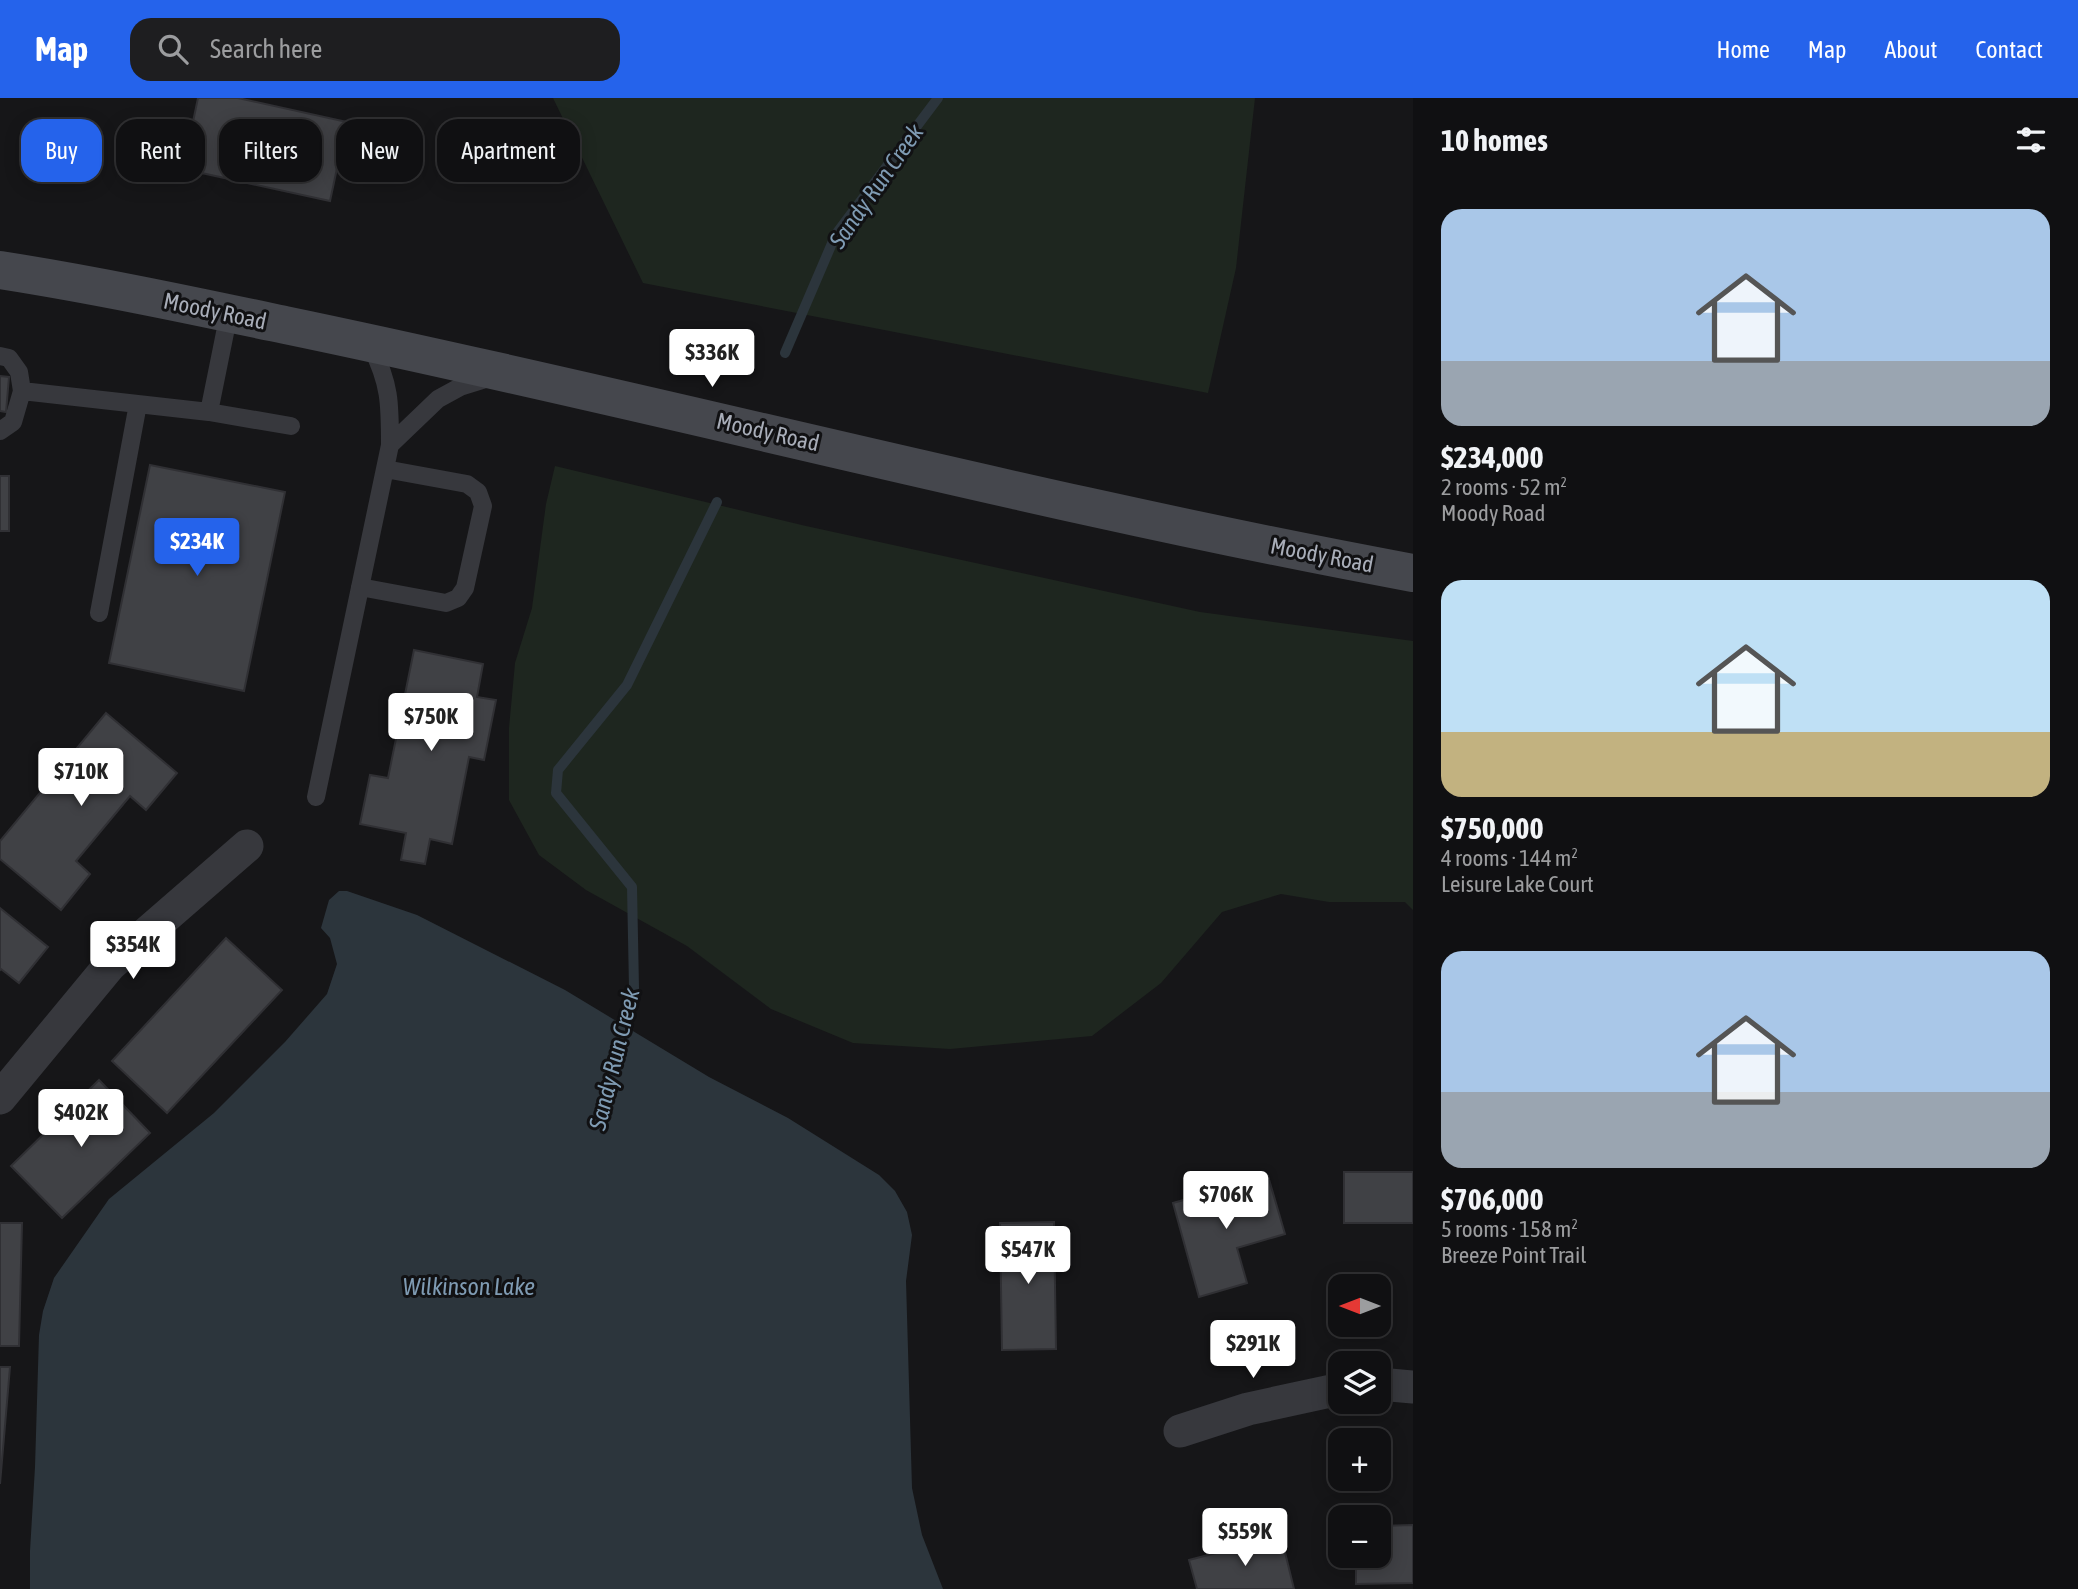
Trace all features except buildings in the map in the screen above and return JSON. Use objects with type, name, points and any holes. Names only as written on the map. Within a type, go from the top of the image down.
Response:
[{"type":"main road","name":"Moody Road","points":[[0,270],[71,281],[369,342],[1268,545],[1413,573]]},
{"type":"street","points":[[0,1098],[110,965],[247,846]]},
{"type":"street","points":[[1391,1385],[1413,1387]]},
{"type":"street","points":[[1180,1431],[1248,1409],[1328,1392]]},
{"type":"lane","points":[[209,412],[229,313]]},
{"type":"lane","points":[[316,797],[390,445],[390,399],[382,368],[369,342]]},
{"type":"lane","points":[[0,356],[9,358],[19,372],[22,391],[13,422],[0,430]]},
{"type":"lane","points":[[390,445],[438,400],[460,387],[509,373]]},
{"type":"lane","points":[[22,391],[209,412],[291,426]]},
{"type":"lane","points":[[99,613],[138,404]]},
{"type":"lane","points":[[360,587],[446,603],[458,598],[466,587],[483,506],[478,492],[467,484],[385,469]]},
{"type":"shaded area","points":[[553,98],[1255,98],[1236,268],[1208,393],[643,283],[580,154],[580,119],[563,119]]},
{"type":"shaded area","points":[[555,466],[806,526],[1200,612],[1413,641],[1413,910],[1405,902],[1329,902],[1281,894],[1222,912],[1161,983],[1092,1036],[950,1049],[853,1043],[771,1009],[687,946],[586,890],[539,855],[509,800],[509,728],[515,663],[532,608],[546,504]]},
{"type":"water","name":"Wilkinson Lake","points":[[339,891],[347,891],[417,915],[565,990],[709,1077],[788,1118],[879,1175],[895,1191],[907,1212],[912,1235],[906,1281],[912,1488],[922,1535],[943,1589],[30,1589],[39,1335],[43,1311],[54,1278],[109,1199],[214,1113],[285,1042],[327,994],[337,964],[330,938],[321,928],[329,900]]},
{"type":"waterway","name":"Sandy Run Creek","points":[[785,353],[836,234],[938,98]]},
{"type":"waterway","name":"Sandy Run Creek","points":[[620,1035],[634,988],[632,887],[556,793],[558,770],[627,685],[717,502]]}]
